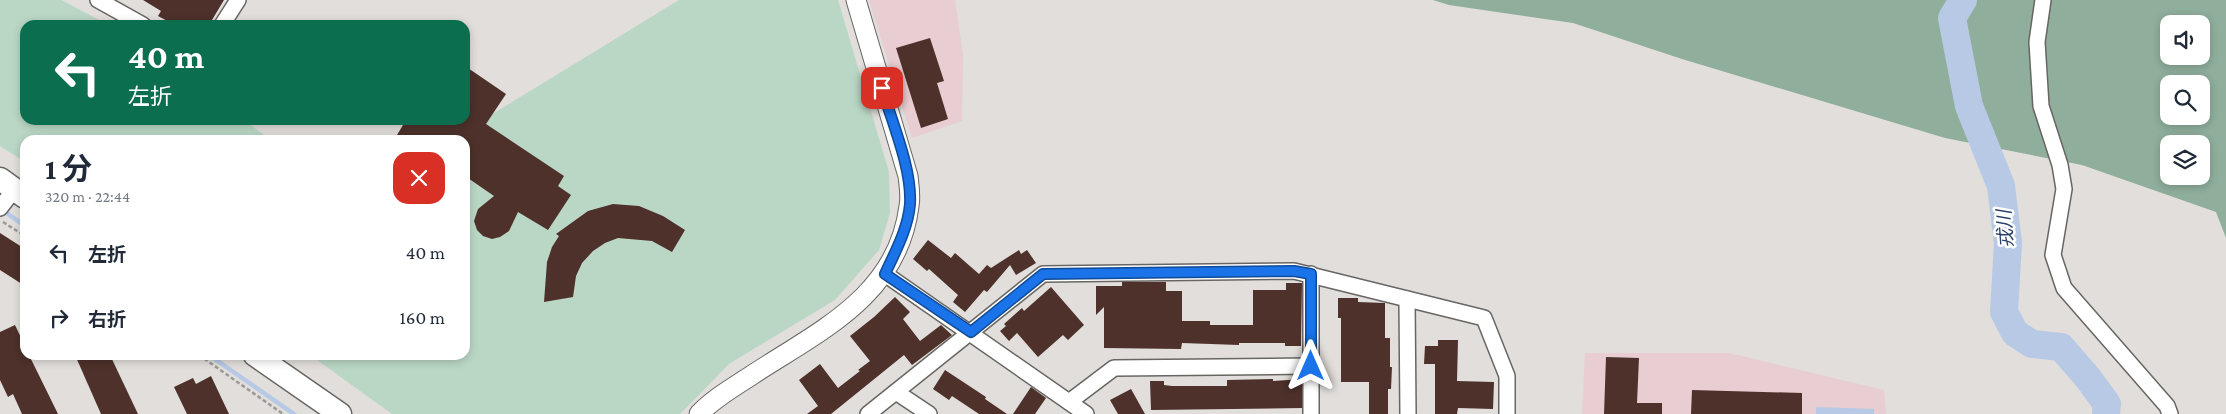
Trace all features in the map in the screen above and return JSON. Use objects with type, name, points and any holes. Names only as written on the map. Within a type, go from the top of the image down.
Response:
[{"type":"main road","points":[[262,360],[340,414]]},
{"type":"street","points":[[98,0],[134,20]]},
{"type":"street","points":[[225,20],[238,0]]},
{"type":"street","points":[[700,414],[726,392],[857,305],[885,274],[905,224],[910,205],[908,176],[856,0]]},
{"type":"street","points":[[2044,0],[2037,42],[2041,106],[2060,165],[2064,189],[2054,255],[2056,263],[2064,288],[2130,362],[2166,406],[2170,414]]},
{"type":"street","points":[[0,208],[13,188]]},
{"type":"street","points":[[868,414],[1043,274],[1294,271],[1484,318],[1507,376],[1507,414]]},
{"type":"street","points":[[885,274],[971,332],[1086,414]]},
{"type":"street","points":[[1311,274],[1311,414]]},
{"type":"street","points":[[1408,299],[1408,414]]},
{"type":"street","points":[[1069,402],[1114,368],[1311,366]]},
{"type":"street","points":[[896,392],[929,414]]},
{"type":"path","points":[[0,220],[20,233]]},
{"type":"path","points":[[206,360],[283,414]]},
{"type":"shaded area","points":[[869,0],[955,0],[963,55],[962,121],[912,138]]},
{"type":"shaded area","points":[[1585,353],[1729,353],[1884,390],[1886,414],[1582,414]]},
{"type":"green space","points":[[0,0],[61,0],[99,20],[20,20],[20,125],[251,125],[264,135],[20,135],[20,159],[0,146]]},
{"type":"green space","points":[[679,0],[838,0],[889,172],[890,213],[879,250],[835,300],[729,364],[680,414],[392,414],[317,360],[470,360],[470,135],[458,135]]},
{"type":"green space","points":[[1433,0],[2226,0],[2226,238],[2216,212],[2082,165],[1945,138],[1682,59],[1573,23],[1449,5]]},
{"type":"water","points":[[1816,407],[1874,409],[1874,414],[1816,414]]},
{"type":"building","points":[[143,0],[224,0],[212,20],[166,20],[158,16],[161,11]]},
{"type":"building","points":[[930,38],[944,81],[937,83],[948,119],[921,128],[896,48]]},
{"type":"building","points":[[470,69],[506,94],[486,124],[564,176],[558,186],[571,195],[548,230],[518,212],[509,231],[500,237],[492,239],[483,236],[477,230],[474,221],[478,209],[494,196],[470,179],[470,135],[397,135],[403,125],[470,125]]},
{"type":"building","points":[[613,204],[639,206],[663,216],[685,230],[672,252],[652,241],[618,238],[605,243],[593,251],[582,263],[576,276],[573,297],[544,302],[547,262],[552,247],[559,236],[556,234],[588,211]]},
{"type":"building","points":[[0,233],[20,246],[20,283],[0,270]]},
{"type":"building","points":[[928,240],[951,258],[955,253],[979,274],[987,265],[991,268],[1019,250],[1021,254],[1027,250],[1036,263],[1016,275],[1010,265],[987,292],[984,290],[965,312],[953,302],[958,295],[929,269],[927,271],[913,259]]},
{"type":"building","points":[[1122,282],[1166,282],[1166,291],[1182,291],[1182,321],[1210,321],[1210,325],[1253,325],[1253,290],[1286,290],[1286,283],[1302,283],[1301,346],[1285,346],[1285,343],[1239,343],[1239,345],[1182,343],[1181,349],[1104,348],[1104,307],[1096,315],[1096,286],[1122,286]]},
{"type":"building","points":[[1051,287],[1084,325],[1068,340],[1063,335],[1038,357],[1017,333],[1009,341],[1000,331],[1006,326],[1004,324],[1022,308],[1024,311]]},
{"type":"building","points":[[895,297],[910,312],[903,319],[920,341],[941,325],[952,335],[912,365],[904,355],[831,414],[807,414],[818,406],[799,380],[820,364],[838,388],[860,371],[858,370],[870,361],[850,336]]},
{"type":"building","points":[[1338,298],[1358,298],[1358,302],[1385,303],[1385,338],[1390,338],[1390,367],[1392,367],[1391,389],[1388,389],[1388,414],[1369,414],[1369,382],[1341,382],[1341,318],[1338,318]]},
{"type":"building","points":[[15,325],[20,336],[20,360],[31,360],[58,414],[22,414],[13,394],[8,397],[0,380],[0,332]]},
{"type":"building","points":[[1438,340],[1458,340],[1457,381],[1494,382],[1493,409],[1458,408],[1457,414],[1435,414],[1435,364],[1424,364],[1425,346],[1438,346]]},
{"type":"building","points":[[1606,357],[1639,358],[1637,403],[1662,403],[1662,414],[1604,414]]},
{"type":"building","points":[[77,360],[112,360],[138,414],[101,414]]},
{"type":"building","points":[[945,370],[986,397],[985,399],[1007,414],[979,414],[952,396],[949,400],[933,389]]},
{"type":"building","points":[[211,376],[229,414],[187,414],[174,387],[193,378],[196,384]]},
{"type":"building","points":[[1273,379],[1273,381],[1302,379],[1302,408],[1151,410],[1150,381],[1164,381],[1164,385],[1172,386],[1227,386],[1227,380]]},
{"type":"building","points":[[1031,387],[1046,398],[1035,414],[1013,414]]},
{"type":"building","points":[[1131,389],[1145,414],[1118,414],[1110,400]]},
{"type":"building","points":[[1692,390],[1802,393],[1802,414],[1691,414]]},
{"type":"waterway","name":"戎川","points":[[1963,0],[1952,18],[1969,106],[2001,186],[2008,243],[2004,312],[2015,333],[2032,344],[2061,347],[2088,378],[2107,404],[2106,414]]},
{"type":"waterway","points":[[1,209],[20,222]]},
{"type":"waterway","points":[[216,360],[294,414]]},
{"type":"route","points":[[882,88],[908,176],[910,205],[903,233],[885,274],[971,332],[1043,274],[1294,271],[1311,274],[1311,366]]}]
